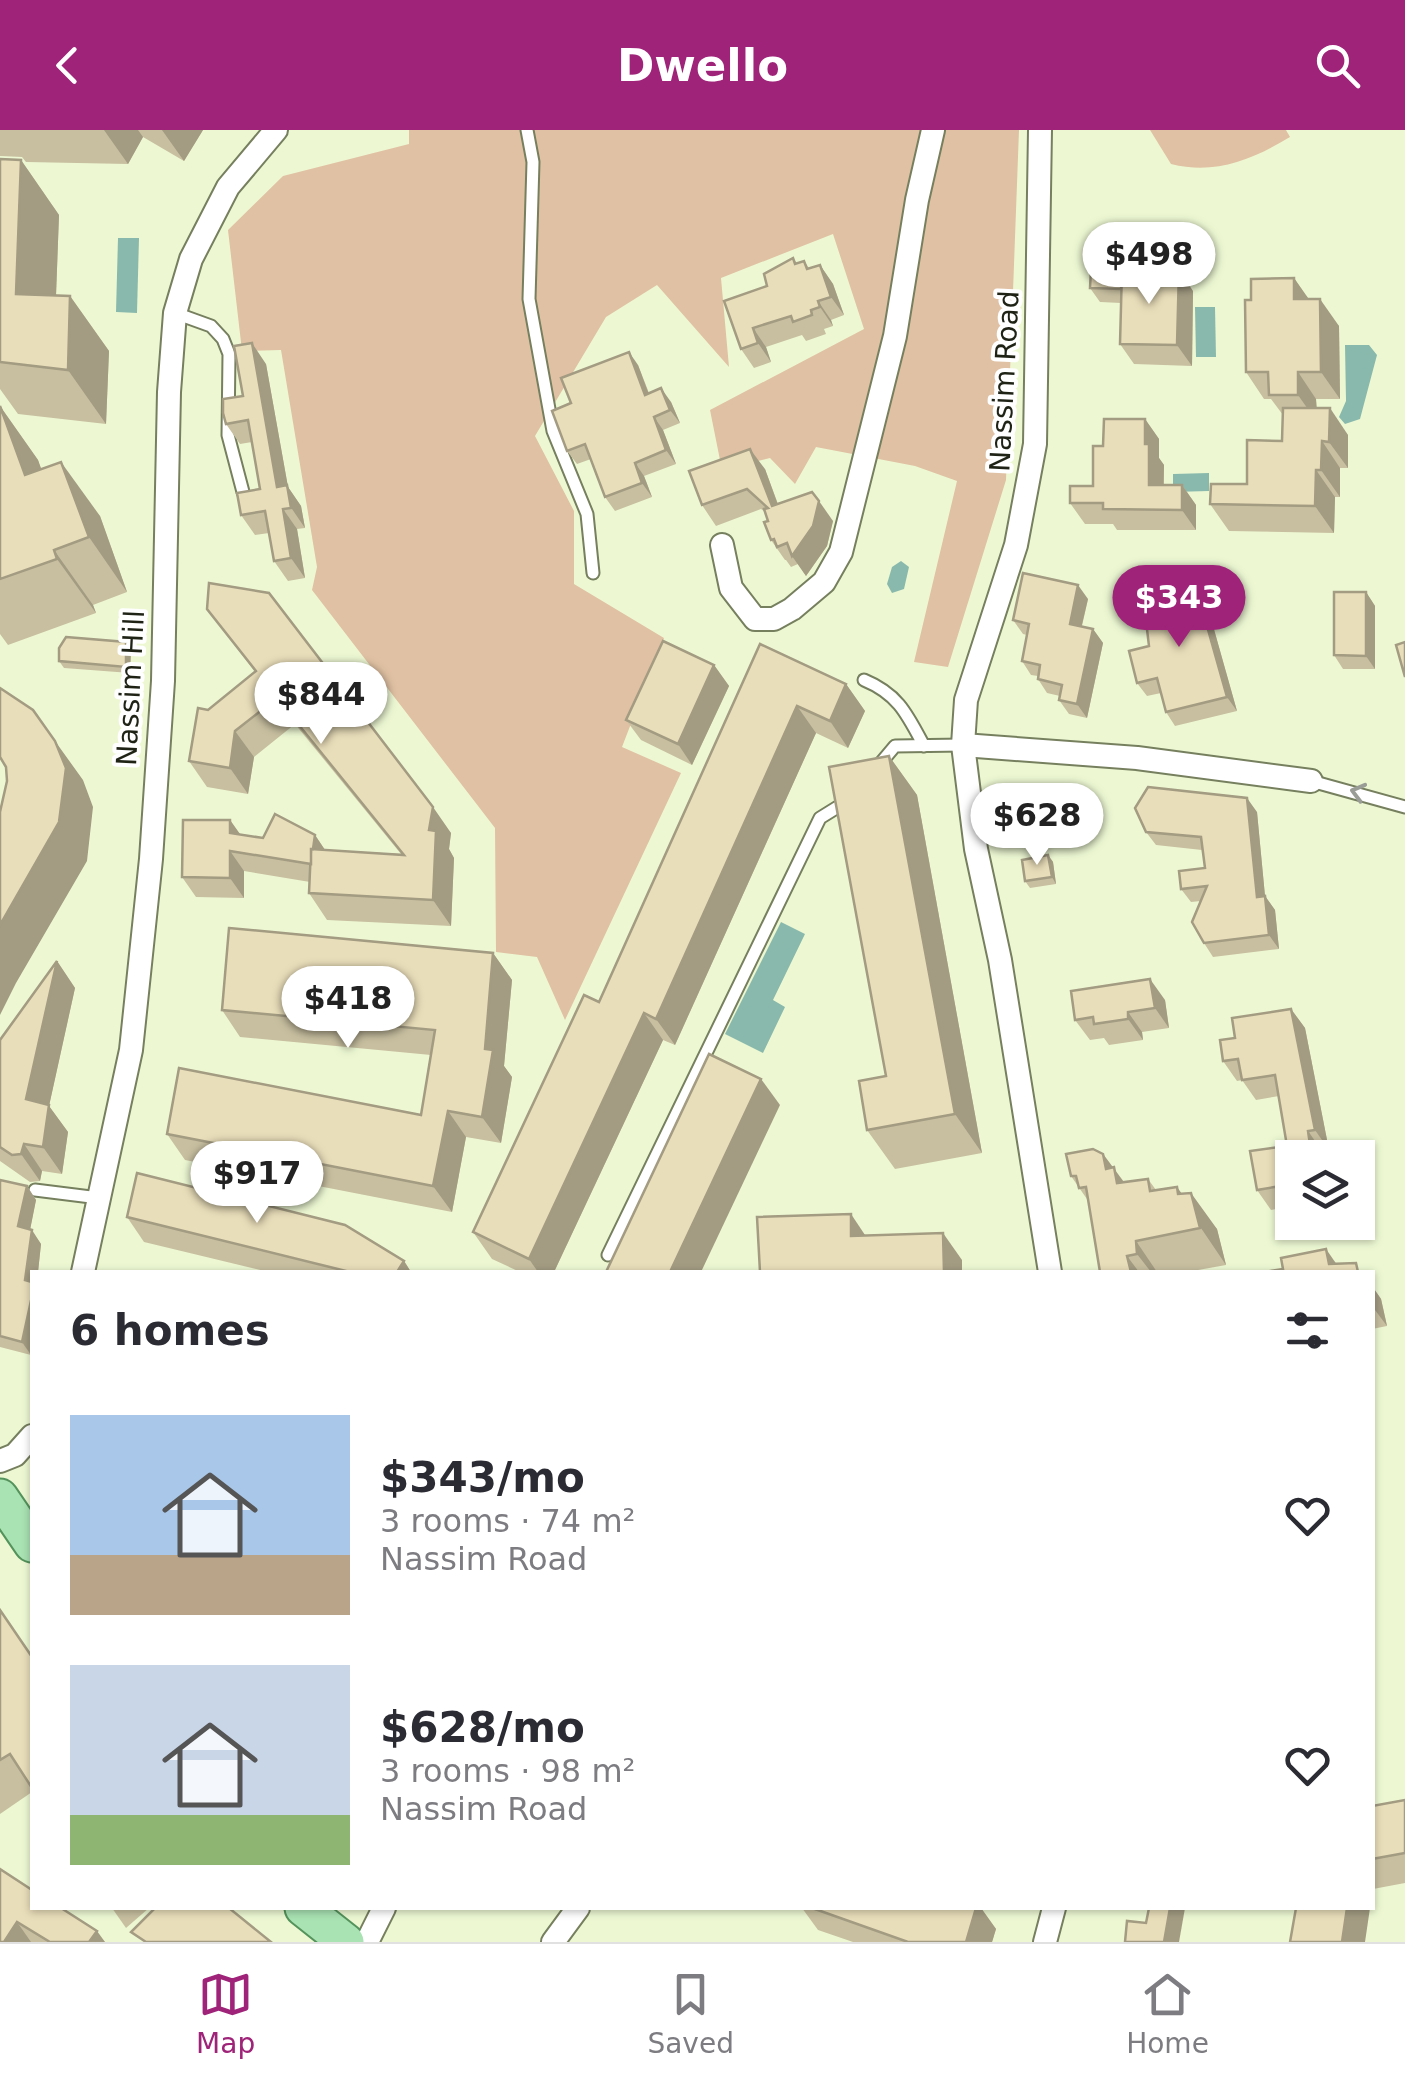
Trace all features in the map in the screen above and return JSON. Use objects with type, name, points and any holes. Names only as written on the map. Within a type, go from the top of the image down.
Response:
[{"type":"main road","points":[[4,1498],[30,1541]]},
{"type":"main road","points":[[306,1910],[346,1942]]},
{"type":"street","points":[[722,545],[731,588],[755,619],[774,619],[792,609],[835,566],[895,336],[916,200],[934,130]]},
{"type":"street","name":"Nassim Road","points":[[1040,130],[1035,444],[1016,545],[966,700],[963,746],[976,849],[1000,960],[1050,1270]]},
{"type":"street","name":"Nassim Hill","points":[[83,1270],[131,1050],[151,858],[164,681],[168,392],[175,313],[191,259],[228,187],[267,134]]},
{"type":"street","points":[[963,746],[1137,758],[1310,781]]},
{"type":"street","points":[[0,1461],[15,1455],[30,1438]]},
{"type":"street","points":[[367,1942],[383,1910]]},
{"type":"street","points":[[553,1942],[577,1910]]},
{"type":"street","points":[[1045,1942],[1053,1910]]},
{"type":"lane","points":[[527,130],[534,162],[529,299],[553,431],[588,514],[593,573]]},
{"type":"lane","points":[[175,313],[211,326],[223,339],[229,354],[228,435],[243,492]]},
{"type":"lane","points":[[864,680],[888,690],[902,704],[924,746]]},
{"type":"lane","points":[[608,1255],[820,818],[862,788],[889,748],[963,746]]},
{"type":"lane","points":[[1310,781],[1405,807]]},
{"type":"lane","points":[[34,1190],[99,1198]]},
{"type":"shaded area","points":[[409,130],[1019,130],[1006,480],[948,667],[914,662],[957,481],[915,466],[816,447],[795,484],[770,458],[722,470],[710,410],[864,329],[833,234],[721,278],[729,367],[657,285],[606,317],[535,436],[574,511],[574,584],[664,638],[622,747],[681,773],[565,1020],[537,957],[496,952],[495,828],[312,590],[317,567],[281,350],[242,351],[228,230],[283,176],[409,144]]},
{"type":"shaded area","points":[[1150,130],[1286,130],[1290,137],[1233,163],[1203,168],[1171,164]]},
{"type":"water","points":[[118,238],[139,238],[137,313],[116,312]]},
{"type":"water","points":[[1195,307],[1215,307],[1216,357],[1196,357]]},
{"type":"water","points":[[1345,345],[1369,345],[1377,355],[1360,419],[1345,424],[1339,417],[1346,401]]},
{"type":"water","points":[[1209,473],[1209,491],[1173,492],[1173,474]]},
{"type":"water","points":[[901,561],[909,567],[904,589],[892,593],[887,584],[892,567]]},
{"type":"water","points":[[781,922],[805,934],[773,1000],[785,1007],[763,1053],[725,1034]]},
{"type":"building","points":[[0,159],[21,160],[16,294],[70,296],[68,370],[0,362]]},
{"type":"building","points":[[793,258],[795,264],[804,261],[807,269],[820,265],[831,297],[818,301],[820,307],[811,310],[812,315],[793,322],[791,316],[753,328],[758,343],[741,349],[724,301],[767,286],[764,274]]},
{"type":"building","points":[[1091,269],[1122,270],[1121,289],[1090,288]]},
{"type":"building","points":[[1122,269],[1179,270],[1177,345],[1120,344]]},
{"type":"building","points":[[1294,278],[1294,299],[1320,299],[1321,372],[1298,372],[1298,395],[1269,395],[1268,372],[1246,372],[1245,300],[1251,300],[1251,279]]},
{"type":"building","points":[[252,343],[277,487],[287,485],[291,508],[283,509],[291,558],[274,561],[265,511],[241,515],[237,493],[260,489],[248,420],[226,424],[223,413],[223,399],[243,396],[234,346]]},
{"type":"building","points":[[629,352],[645,395],[661,388],[670,410],[654,417],[666,450],[635,463],[642,483],[605,497],[585,444],[567,451],[552,411],[571,403],[561,378]]},
{"type":"building","points":[[0,406],[25,475],[61,462],[89,537],[54,550],[57,559],[0,579]]},
{"type":"building","points":[[1283,408],[1330,408],[1329,442],[1322,441],[1321,470],[1316,470],[1315,506],[1210,504],[1211,484],[1247,484],[1247,440],[1282,441]]},
{"type":"building","points":[[1104,419],[1145,419],[1149,485],[1182,485],[1182,510],[1103,509],[1103,503],[1070,503],[1070,486],[1093,486],[1093,446],[1103,446]]},
{"type":"building","points":[[750,449],[772,506],[812,492],[819,501],[813,526],[792,556],[787,543],[777,547],[771,540],[764,522],[768,521],[764,509],[768,508],[747,489],[702,505],[689,471]]},
{"type":"building","points":[[1023,573],[1078,585],[1070,624],[1093,629],[1077,704],[1059,700],[1062,685],[1038,679],[1040,665],[1022,661],[1029,624],[1013,620]]},
{"type":"building","points":[[1194,580],[1227,697],[1166,712],[1157,678],[1137,683],[1129,651],[1149,646],[1144,604],[1174,585]]},
{"type":"building","points":[[209,583],[269,593],[433,807],[429,830],[436,831],[433,900],[309,893],[311,849],[404,855],[277,698],[235,731],[230,768],[189,761],[198,708],[208,710],[256,671],[207,609]]},
{"type":"building","points":[[1334,592],[1366,592],[1366,656],[1334,655]]},
{"type":"building","points":[[66,637],[126,642],[126,667],[59,661],[59,648]]},
{"type":"building","points":[[663,641],[714,665],[678,744],[626,720]]},
{"type":"building","points":[[1405,642],[1405,677],[1396,645]]},
{"type":"building","points":[[760,644],[846,684],[830,721],[797,706],[656,1019],[644,1013],[529,1259],[473,1232],[584,995],[599,1002]]},
{"type":"building","points":[[0,688],[33,710],[55,741],[66,768],[59,822],[0,925],[0,812],[7,781],[0,757]]},
{"type":"building","points":[[889,756],[955,1114],[867,1130],[859,1081],[886,1076],[829,767]]},
{"type":"building","points":[[1148,787],[1247,798],[1257,897],[1265,896],[1269,935],[1204,943],[1192,922],[1207,886],[1181,889],[1179,871],[1205,868],[1201,837],[1146,832],[1135,808]]},
{"type":"building","points":[[275,814],[315,835],[311,864],[230,851],[230,878],[182,877],[183,820],[230,820],[230,833],[263,838]]},
{"type":"building","points":[[1048,855],[1052,877],[1025,881],[1022,860]]},
{"type":"building","points":[[229,928],[493,953],[485,1049],[493,1050],[482,1117],[448,1111],[433,1186],[167,1134],[179,1068],[421,1115],[435,1030],[222,1010]]},
{"type":"building","points":[[57,961],[26,1099],[49,1105],[43,1147],[24,1144],[21,1154],[12,1155],[0,1147],[0,1040]]},
{"type":"building","points":[[1150,979],[1155,1008],[1128,1012],[1128,1019],[1094,1024],[1093,1017],[1075,1020],[1071,991]]},
{"type":"building","points":[[1291,1009],[1315,1130],[1308,1131],[1309,1140],[1286,1140],[1275,1075],[1242,1080],[1238,1059],[1223,1061],[1220,1040],[1235,1038],[1232,1018]]},
{"type":"building","points":[[709,1054],[761,1079],[671,1270],[607,1270]]},
{"type":"building","points":[[1275,1148],[1275,1187],[1257,1190],[1250,1151]]},
{"type":"building","points":[[1093,1149],[1103,1154],[1106,1169],[1114,1167],[1117,1183],[1148,1179],[1150,1191],[1177,1187],[1178,1194],[1191,1193],[1200,1228],[1136,1241],[1137,1254],[1127,1256],[1130,1270],[1100,1270],[1086,1187],[1079,1188],[1076,1176],[1071,1176],[1066,1154]]},
{"type":"building","points":[[137,1173],[345,1225],[404,1261],[398,1270],[342,1270],[127,1217]]},
{"type":"building","points":[[0,1180],[27,1186],[18,1226],[32,1230],[25,1280],[30,1281],[30,1305],[22,1342],[0,1336]]},
{"type":"building","points":[[851,1214],[851,1236],[943,1233],[944,1270],[760,1270],[757,1217]]},
{"type":"building","points":[[1326,1249],[1329,1264],[1356,1263],[1358,1270],[1277,1270],[1283,1269],[1281,1258]]},
{"type":"building","points":[[0,1610],[30,1654],[30,1785],[10,1754],[0,1760]]},
{"type":"building","points":[[1405,1800],[1405,1853],[1375,1858],[1375,1805]]},
{"type":"building","points":[[0,1869],[30,1889],[30,1910],[64,1910],[97,1931],[89,1942],[50,1942],[17,1922],[4,1942],[0,1942]]},
{"type":"building","points":[[153,1910],[231,1910],[271,1942],[146,1942],[131,1932]]},
{"type":"building","points":[[818,1910],[975,1910],[966,1942],[908,1942]]},
{"type":"building","points":[[1149,1910],[1170,1910],[1164,1942],[1125,1942],[1127,1921],[1146,1923]]},
{"type":"building","points":[[1296,1910],[1347,1910],[1342,1942],[1290,1942]]}]
